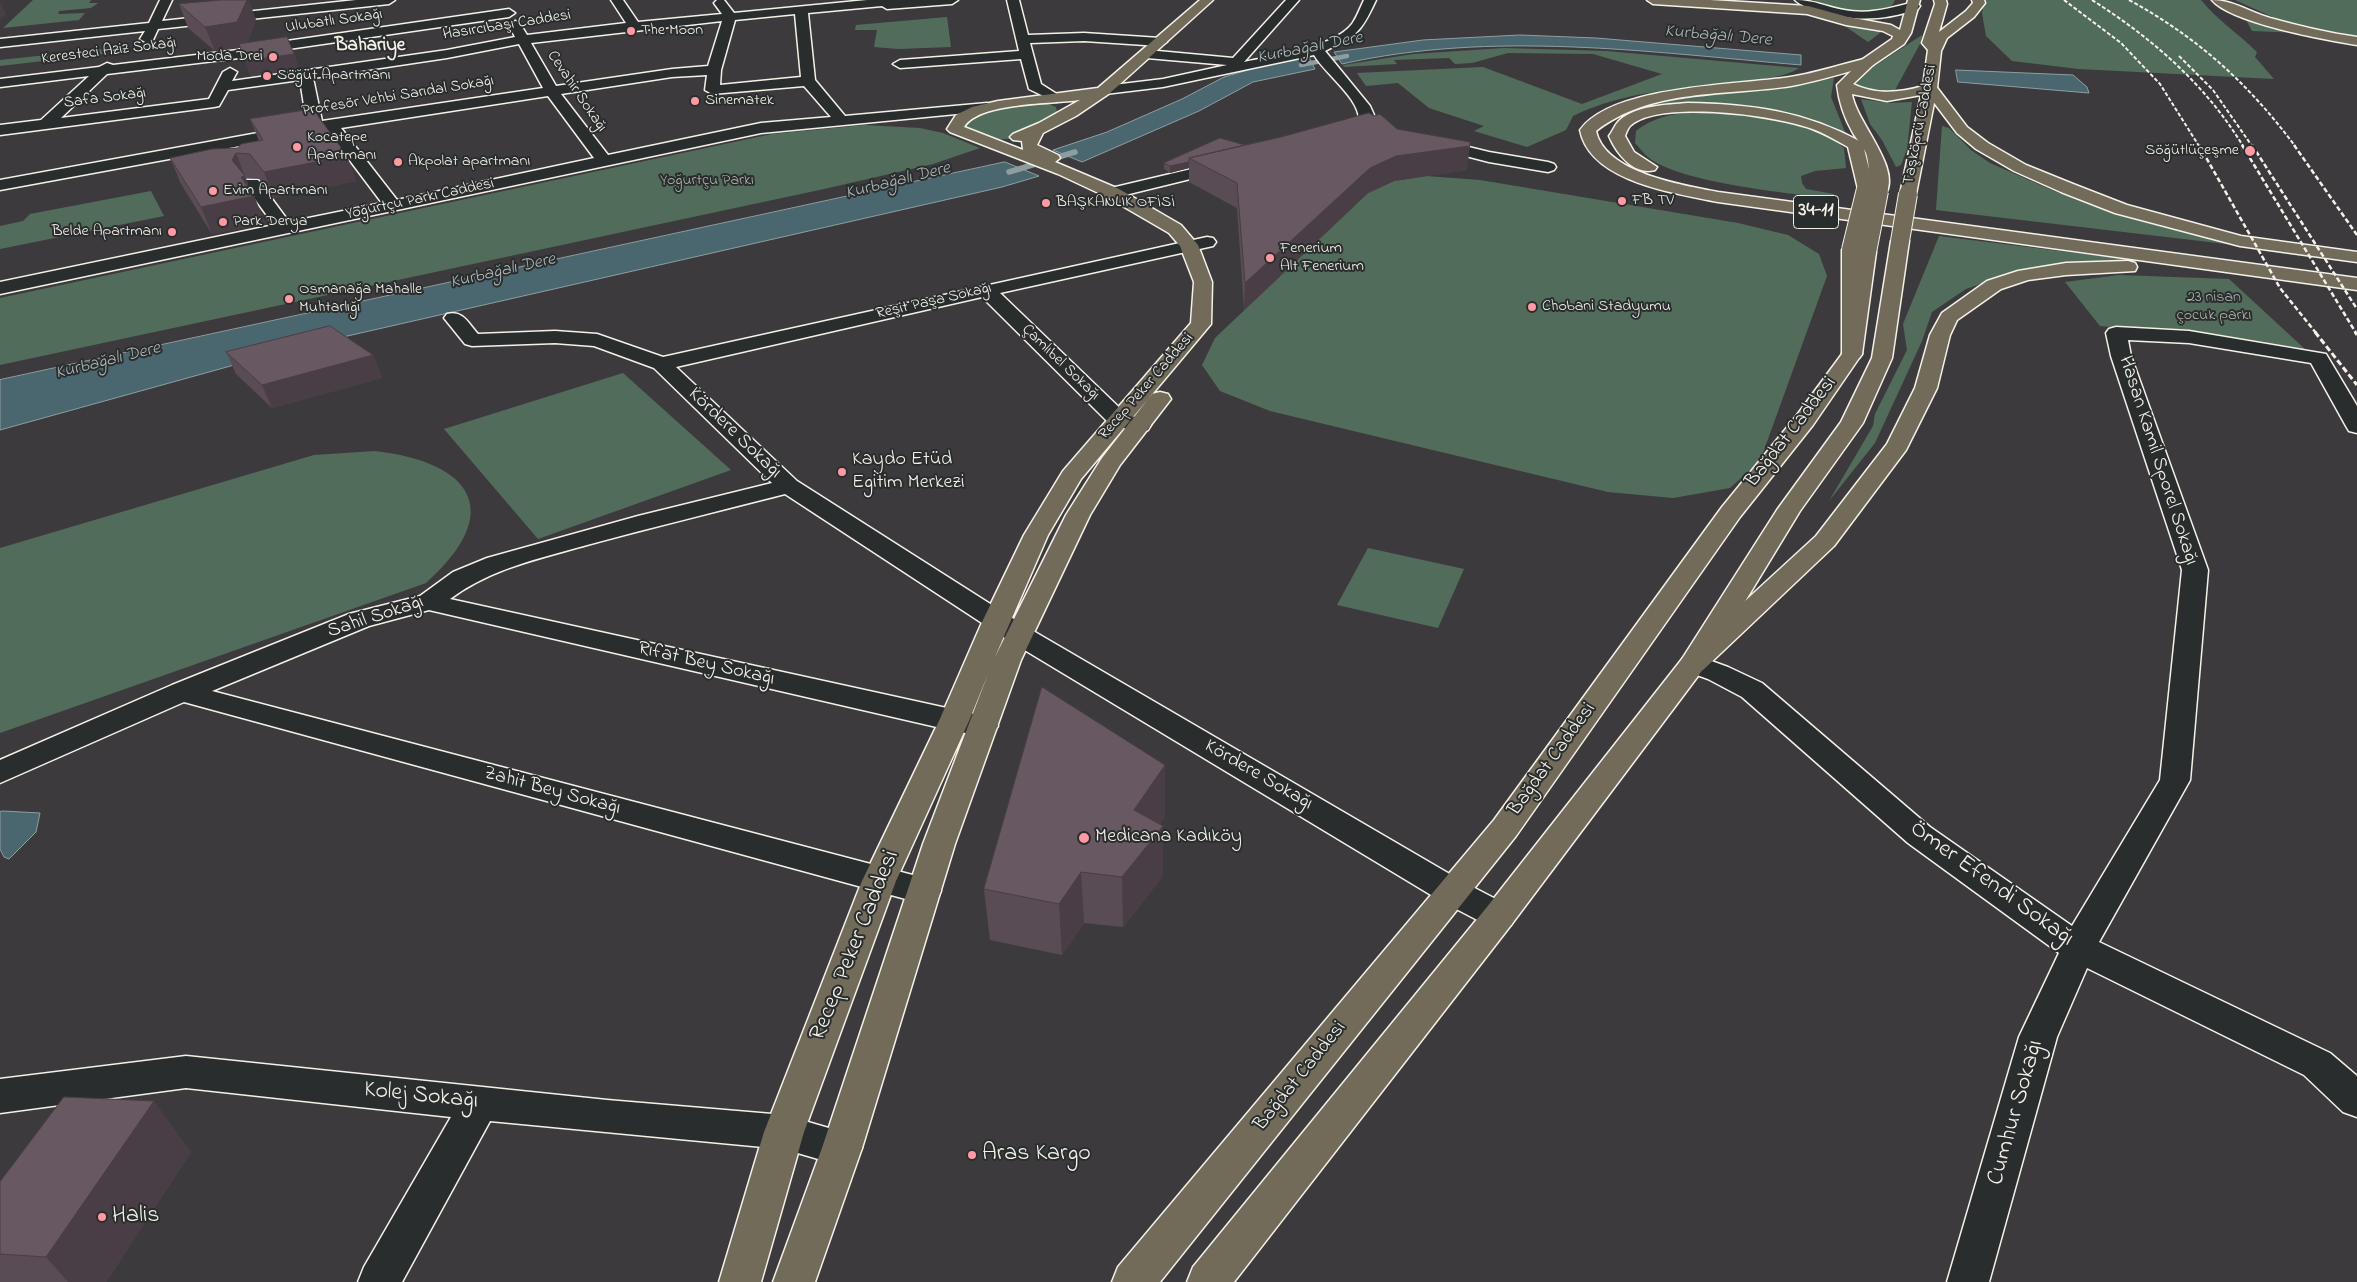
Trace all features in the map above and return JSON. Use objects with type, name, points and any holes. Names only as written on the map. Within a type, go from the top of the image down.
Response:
[{"type":"main road","points":[[989,142],[1010,139],[1036,131],[1105,90],[1207,0]]},
{"type":"main road","points":[[1653,0],[1805,5],[1869,21],[1899,34],[1899,41]]},
{"type":"main road","name":"Taşköprü Caddesi","points":[[1908,194],[1930,88],[1934,50],[1929,43],[1941,4],[1940,0]]},
{"type":"main road","points":[[1934,50],[1942,36],[1970,14],[1979,3],[1978,0]]},
{"type":"main road","points":[[2218,0],[2226,6],[2274,22],[2357,41]]},
{"type":"main road","points":[[1914,3],[1904,33],[1899,41],[1868,62],[1844,85],[1856,93],[1888,97],[1904,97],[1930,88],[1962,130],[1982,146],[2020,168],[2066,188],[2121,208],[2240,241],[2357,257]]},
{"type":"main road","points":[[1805,5],[1850,34]]},
{"type":"main road","points":[[1865,44],[1870,50],[1868,62]]},
{"type":"main road","name":"34-11","points":[[1868,62],[1793,81],[1669,97],[1630,105],[1607,113],[1588,130],[1592,145],[1603,157],[1632,174],[1666,187],[1718,197],[2357,284]]},
{"type":"main road","name":"Taşköprü Caddesi","points":[[1844,85],[1846,100],[1860,132],[1874,152],[1880,178],[1872,190]]},
{"type":"main road","name":"Yoğurtçu Parkı Caddesi","points":[[954,129],[959,120],[973,111],[988,107],[1056,98],[1084,97],[1105,90]]},
{"type":"main road","points":[[1056,98],[1070,102],[1075,108]]},
{"type":"main road","name":"34-11","points":[[1872,190],[1855,145],[1810,123],[1776,115],[1741,109],[1711,107],[1662,110],[1642,115],[1625,123],[1618,136],[1622,149],[1635,160],[1660,172],[1725,189],[2357,267]]},
{"type":"main road","name":"Recep Peker Caddesi","points":[[794,1282],[842,1148],[939,844],[983,726],[1007,627],[1036,536],[1070,476],[1130,423],[1201,324],[1203,282],[1198,243],[1119,191],[1029,153],[989,142],[954,129]]},
{"type":"main road","points":[[1029,153],[1029,142],[1036,131]]},
{"type":"main road","name":"Bağdat Caddesi","points":[[1133,1282],[1505,828],[1731,512],[1805,420],[1852,354],[1859,251],[1872,190]]},
{"type":"main road","name":"Bağdat Caddesi","points":[[1208,1282],[1499,916],[1693,664],[1789,510],[1852,423],[1882,358],[1908,194]]},
{"type":"main road","points":[[1693,664],[1825,541],[1898,444],[1926,388],[1940,334],[1949,317],[1994,285],[2025,275],[2066,269],[2121,267],[2191,270],[2357,290]]},
{"type":"main road","name":"Recep Peker Caddesi","points":[[740,1282],[784,1132],[879,881],[954,721],[1007,627]]},
{"type":"street","points":[[138,46],[145,44],[166,0]]},
{"type":"street","points":[[221,87],[246,52],[262,23],[270,0]]},
{"type":"street","points":[[0,44],[152,26],[262,23],[363,2],[389,0]]},
{"type":"street","name":"Cevahir Sokağı","points":[[503,0],[522,40],[551,90],[604,162]]},
{"type":"street","points":[[617,0],[634,26]]},
{"type":"street","points":[[717,0],[730,16],[714,70],[712,90],[808,81]]},
{"type":"street","name":"Hasırcıbaşı Caddesi","points":[[221,87],[522,40],[859,2],[905,0]]},
{"type":"street","name":"Hasırcıbaşı Caddesi","points":[[859,2],[880,6],[952,0]]},
{"type":"street","points":[[1013,0],[1034,86],[1056,98]]},
{"type":"street","points":[[1236,62],[1293,0]]},
{"type":"street","points":[[1105,90],[1163,83],[1255,64],[1322,57],[1357,26],[1370,0]]},
{"type":"street","points":[[1788,0],[1805,5]]},
{"type":"street","points":[[1869,21],[1893,14],[1914,3]]},
{"type":"street","points":[[801,10],[808,81],[841,120]]},
{"type":"street","name":"Ulubatlı Sokağı","points":[[246,52],[510,14]]},
{"type":"street","points":[[1023,39],[1084,37],[1160,42]]},
{"type":"street","name":"Keresteci Aziz Sokağı","points":[[0,83],[246,52]]},
{"type":"street","points":[[45,125],[125,53]]},
{"type":"street","points":[[1147,54],[1255,64]]},
{"type":"street","points":[[900,64],[1025,55]]},
{"type":"street","points":[[1322,57],[1362,104],[1373,126],[1325,141]]},
{"type":"street","name":"Profesör Vehbi Sarıdal Sokağı","points":[[0,185],[323,126],[551,90],[672,73],[714,70]]},
{"type":"street","points":[[306,75],[323,126],[392,205]]},
{"type":"street","name":"Safa Sokağı","points":[[0,130],[214,103],[221,87]]},
{"type":"street","name":"Yoğurtçu Parkı Caddesi","points":[[0,288],[761,128],[988,107]]},
{"type":"street","name":"Yoğurtçu Parkı Caddesi","points":[[841,120],[904,121],[954,129]]},
{"type":"street","points":[[219,128],[237,160]]},
{"type":"street","points":[[1417,139],[1489,157],[1548,167]]},
{"type":"street","points":[[1119,191],[1237,164]]},
{"type":"street","points":[[252,184],[285,228]]},
{"type":"street","name":"Reşit Paşa Sokağı","points":[[661,364],[1198,243]]},
{"type":"street","name":"Çamlıbel Sokağı","points":[[985,290],[1130,423]]},
{"type":"street","name":"Kördere Sokağı","points":[[454,318],[472,340],[555,337],[597,340],[661,364],[789,486],[1007,627],[1453,892],[1499,916]]},
{"type":"street","name":"Hasan Kamil Sporel Sokağı","points":[[2078,948],[2176,780],[2195,570],[2122,356],[2116,333],[2189,337],[2319,358],[2357,426]]},
{"type":"street","name":"Sahil Sokağı","points":[[0,772],[182,692],[359,620],[429,602],[462,578],[496,563],[647,521],[789,486]]},
{"type":"street","name":"Rıfat Bey Sokağı","points":[[429,602],[983,726]]},
{"type":"street","name":"Ömer Efendi Sokağı","points":[[1693,664],[1718,673],[1752,690],[1919,835],[2078,948],[2317,1064],[2357,1081]]},
{"type":"street","name":"Zahit Bey Sokağı","points":[[182,692],[924,892]]},
{"type":"street","name":"Cumhur Sokağı","points":[[1968,1282],[2038,1037],[2078,948]]},
{"type":"street","name":"Ömer Efendi Sokağı","points":[[2317,1064],[2357,1100]]},
{"type":"street","name":"Kolej Sokağı","points":[[0,1096],[186,1072],[607,1117],[784,1132],[842,1148]]},
{"type":"street","points":[[379,1282],[480,1103]]},
{"type":"green space","points":[[33,0],[91,0],[89,3],[98,3],[91,8],[59,11],[58,14],[85,13],[79,20],[3,28]]},
{"type":"green space","points":[[1813,0],[1895,0],[1890,8],[1881,12],[1870,13],[1844,10]]},
{"type":"green space","points":[[1985,0],[2201,0],[2257,52],[2255,57],[2274,79],[2079,69],[2012,61],[1986,36],[1982,13]]},
{"type":"green space","points":[[2235,0],[2357,0],[2357,37],[2277,19]]},
{"type":"green space","points":[[947,17],[951,47],[898,49],[874,47],[877,30],[855,30],[856,25]]},
{"type":"green space","points":[[2245,18],[2300,33],[2252,31]]},
{"type":"green space","points":[[1836,20],[1879,30],[1880,33],[1868,42]]},
{"type":"green space","points":[[1922,35],[1921,42],[1895,90],[1889,93],[1859,89],[1856,83],[1861,75]]},
{"type":"green space","points":[[1504,48],[1606,51],[1799,68],[1792,72],[1769,78],[1673,89],[1612,101],[1573,116],[1566,130],[1527,147],[1474,131],[1484,126],[1429,108],[1398,83],[1366,86],[1357,73],[1483,67],[1582,104],[1662,74],[1593,54],[1508,53],[1472,63],[1455,64],[1449,58],[1394,60],[1397,64],[1344,67],[1343,65],[1413,54]]},
{"type":"green space","points":[[103,49],[104,54],[0,66],[0,60]]},
{"type":"green space","points":[[1834,78],[1831,97],[1845,132],[1826,124],[1777,112],[1661,106],[1652,103]]},
{"type":"green space","points":[[1861,99],[1890,103],[1912,102],[1907,149],[1901,165],[1896,167],[1882,140],[1870,124]]},
{"type":"green space","points":[[1044,102],[1056,107],[1057,112],[1017,137],[991,140],[961,129],[980,110]]},
{"type":"green space","points":[[1714,111],[1783,120],[1817,130],[1831,138],[1844,148],[1846,168],[1815,171],[1801,176],[1802,183],[1806,189],[1834,194],[1833,199],[1736,186],[1684,174],[1663,166],[1648,157],[1635,143],[1636,131],[1654,120],[1683,113]]},
{"type":"green space","name":"Yoğurtçu Parkı","points":[[864,125],[920,128],[943,133],[980,148],[933,164],[824,189],[0,365],[0,298],[772,134]]},
{"type":"green space","points":[[1942,126],[1949,128],[1971,150],[1990,163],[2054,191],[2107,211],[2243,246],[1936,210]]},
{"type":"green space","name":"Chobani Stadyumu","points":[[1426,176],[1480,180],[1738,223],[1788,235],[1819,254],[1827,276],[1760,461],[1730,488],[1673,498],[1608,492],[1270,411],[1220,391],[1202,365],[1215,338],[1368,193],[1394,181]]},
{"type":"green space","points":[[151,191],[164,216],[0,249],[0,226],[23,221],[30,214]]},
{"type":"green space","points":[[1939,236],[2141,261],[2047,266],[2020,270],[1966,289],[1932,312],[1922,341],[1875,443],[1829,501],[1873,426],[1875,414],[1907,350],[1903,324]]},
{"type":"green space","name":"23 nisan çocuk parkı","points":[[2119,275],[2229,279],[2306,350],[2201,335],[2100,326],[2065,282]]},
{"type":"green space","points":[[623,373],[731,470],[538,539],[444,429]]},
{"type":"green space","points":[[375,451],[408,457],[435,466],[455,479],[467,494],[471,512],[466,534],[451,557],[426,583],[0,733],[0,548],[314,455]]},
{"type":"green space","points":[[1368,548],[1464,569],[1438,628],[1337,605]]},
{"type":"water","points":[[1520,35],[1596,38],[1801,55],[1801,65],[1628,50],[1513,46],[1456,48],[1399,54],[1342,64],[1334,52],[1423,40]]},
{"type":"water","points":[[1309,57],[1315,69],[1253,82],[1199,111],[1082,162],[1053,150],[1107,132],[1182,99],[1224,77],[1258,67]]},
{"type":"water","points":[[1956,70],[2073,75],[2087,87],[2089,93],[1958,82]]},
{"type":"water","points":[[1005,162],[1039,176],[1002,187],[299,347],[0,430],[0,380]]},
{"type":"water","points":[[0,812],[40,813],[36,832],[9,859],[4,857],[0,849]]},
{"type":"building","points":[[221,0],[247,0],[237,22],[205,27],[179,4]]},
{"type":"building","points":[[287,37],[294,54],[245,61],[239,44]]},
{"type":"building","points":[[313,109],[347,156],[264,172],[250,154],[236,153],[232,160],[245,176],[241,177],[254,196],[201,207],[170,158],[212,149],[238,148],[241,144],[263,140],[250,119]]},
{"type":"building","name":"Fenerium Alt Fenerium","points":[[1369,113],[1374,116],[1380,114],[1397,129],[1470,142],[1470,146],[1396,156],[1370,168],[1245,283],[1237,183],[1189,158],[1281,137]]},
{"type":"building","points":[[1220,138],[1245,145],[1189,158],[1189,162],[1170,166],[1164,163]]},
{"type":"building","points":[[330,326],[373,355],[262,385],[226,352]]},
{"type":"building","name":"Medicana Kadıköy","points":[[1042,687],[1165,765],[1134,810],[1163,826],[1122,877],[1081,872],[1059,904],[984,889]]},
{"type":"building","points":[[64,1097],[154,1101],[46,1257],[0,1254],[0,1182]]},
{"type":"waterway","name":"Kurbağalı Dere","points":[[1301,65],[1347,56]]},
{"type":"waterway","name":"Kurbağalı Dere","points":[[1009,172],[1075,152]]},
{"type":"railway","points":[[2064,0],[2121,43],[2160,84],[2199,146]]},
{"type":"railway","points":[[2092,0],[2136,30],[2176,64],[2212,103],[2243,146]]},
{"type":"railway","points":[[2129,0],[2154,14],[2220,63],[2259,102],[2295,146]]},
{"type":"railway","points":[[2179,56],[2213,90],[2252,146]]},
{"type":"railway","points":[[2199,145],[2280,288],[2316,333]]},
{"type":"railway","points":[[2242,145],[2356,333]]},
{"type":"railway","points":[[2252,145],[2357,309]]},
{"type":"railway","points":[[2294,145],[2357,235]]},
{"type":"railway","points":[[2315,332],[2357,385]]},
{"type":"place","name":"The Moon","points":[[631,31]]},
{"type":"place","name":"Moda Drei","points":[[273,57]]},
{"type":"place","name":"Söğüt Apartmanı","points":[[267,76]]},
{"type":"place","name":"Sinematek","points":[[695,101]]},
{"type":"place","name":"Kocatepe Apartmanı","points":[[297,147]]},
{"type":"place","name":"Söğütlüçeşme","points":[[2250,151]]},
{"type":"place","name":"Akpolat apartmanı","points":[[398,162]]},
{"type":"place","name":"Evim Apartmanı","points":[[213,191]]},
{"type":"place","name":"FB TV","points":[[1622,201]]},
{"type":"place","name":"BAŞKANLIK OFİSİ","points":[[1046,203]]},
{"type":"place","name":"Park Derya","points":[[223,222]]},
{"type":"place","name":"Belde Apartmanı","points":[[172,232]]},
{"type":"place","name":"Fenerium Alt Fenerium","points":[[1270,258]]},
{"type":"place","name":"Osmanağa Mahalle Muhtarlığı","points":[[289,299]]},
{"type":"place","name":"Chobani Stadyumu","points":[[1532,307]]},
{"type":"place","name":"Kaydo Etüd Egitim Merkezi","points":[[842,472]]},
{"type":"place","name":"Medicana Kadıköy","points":[[1084,838]]},
{"type":"place","name":"Aras Kargo","points":[[972,1155]]},
{"type":"place","name":"Halis","points":[[102,1217]]},
{"type":"district","name":"Bahariye","points":[[370,47]]}]
